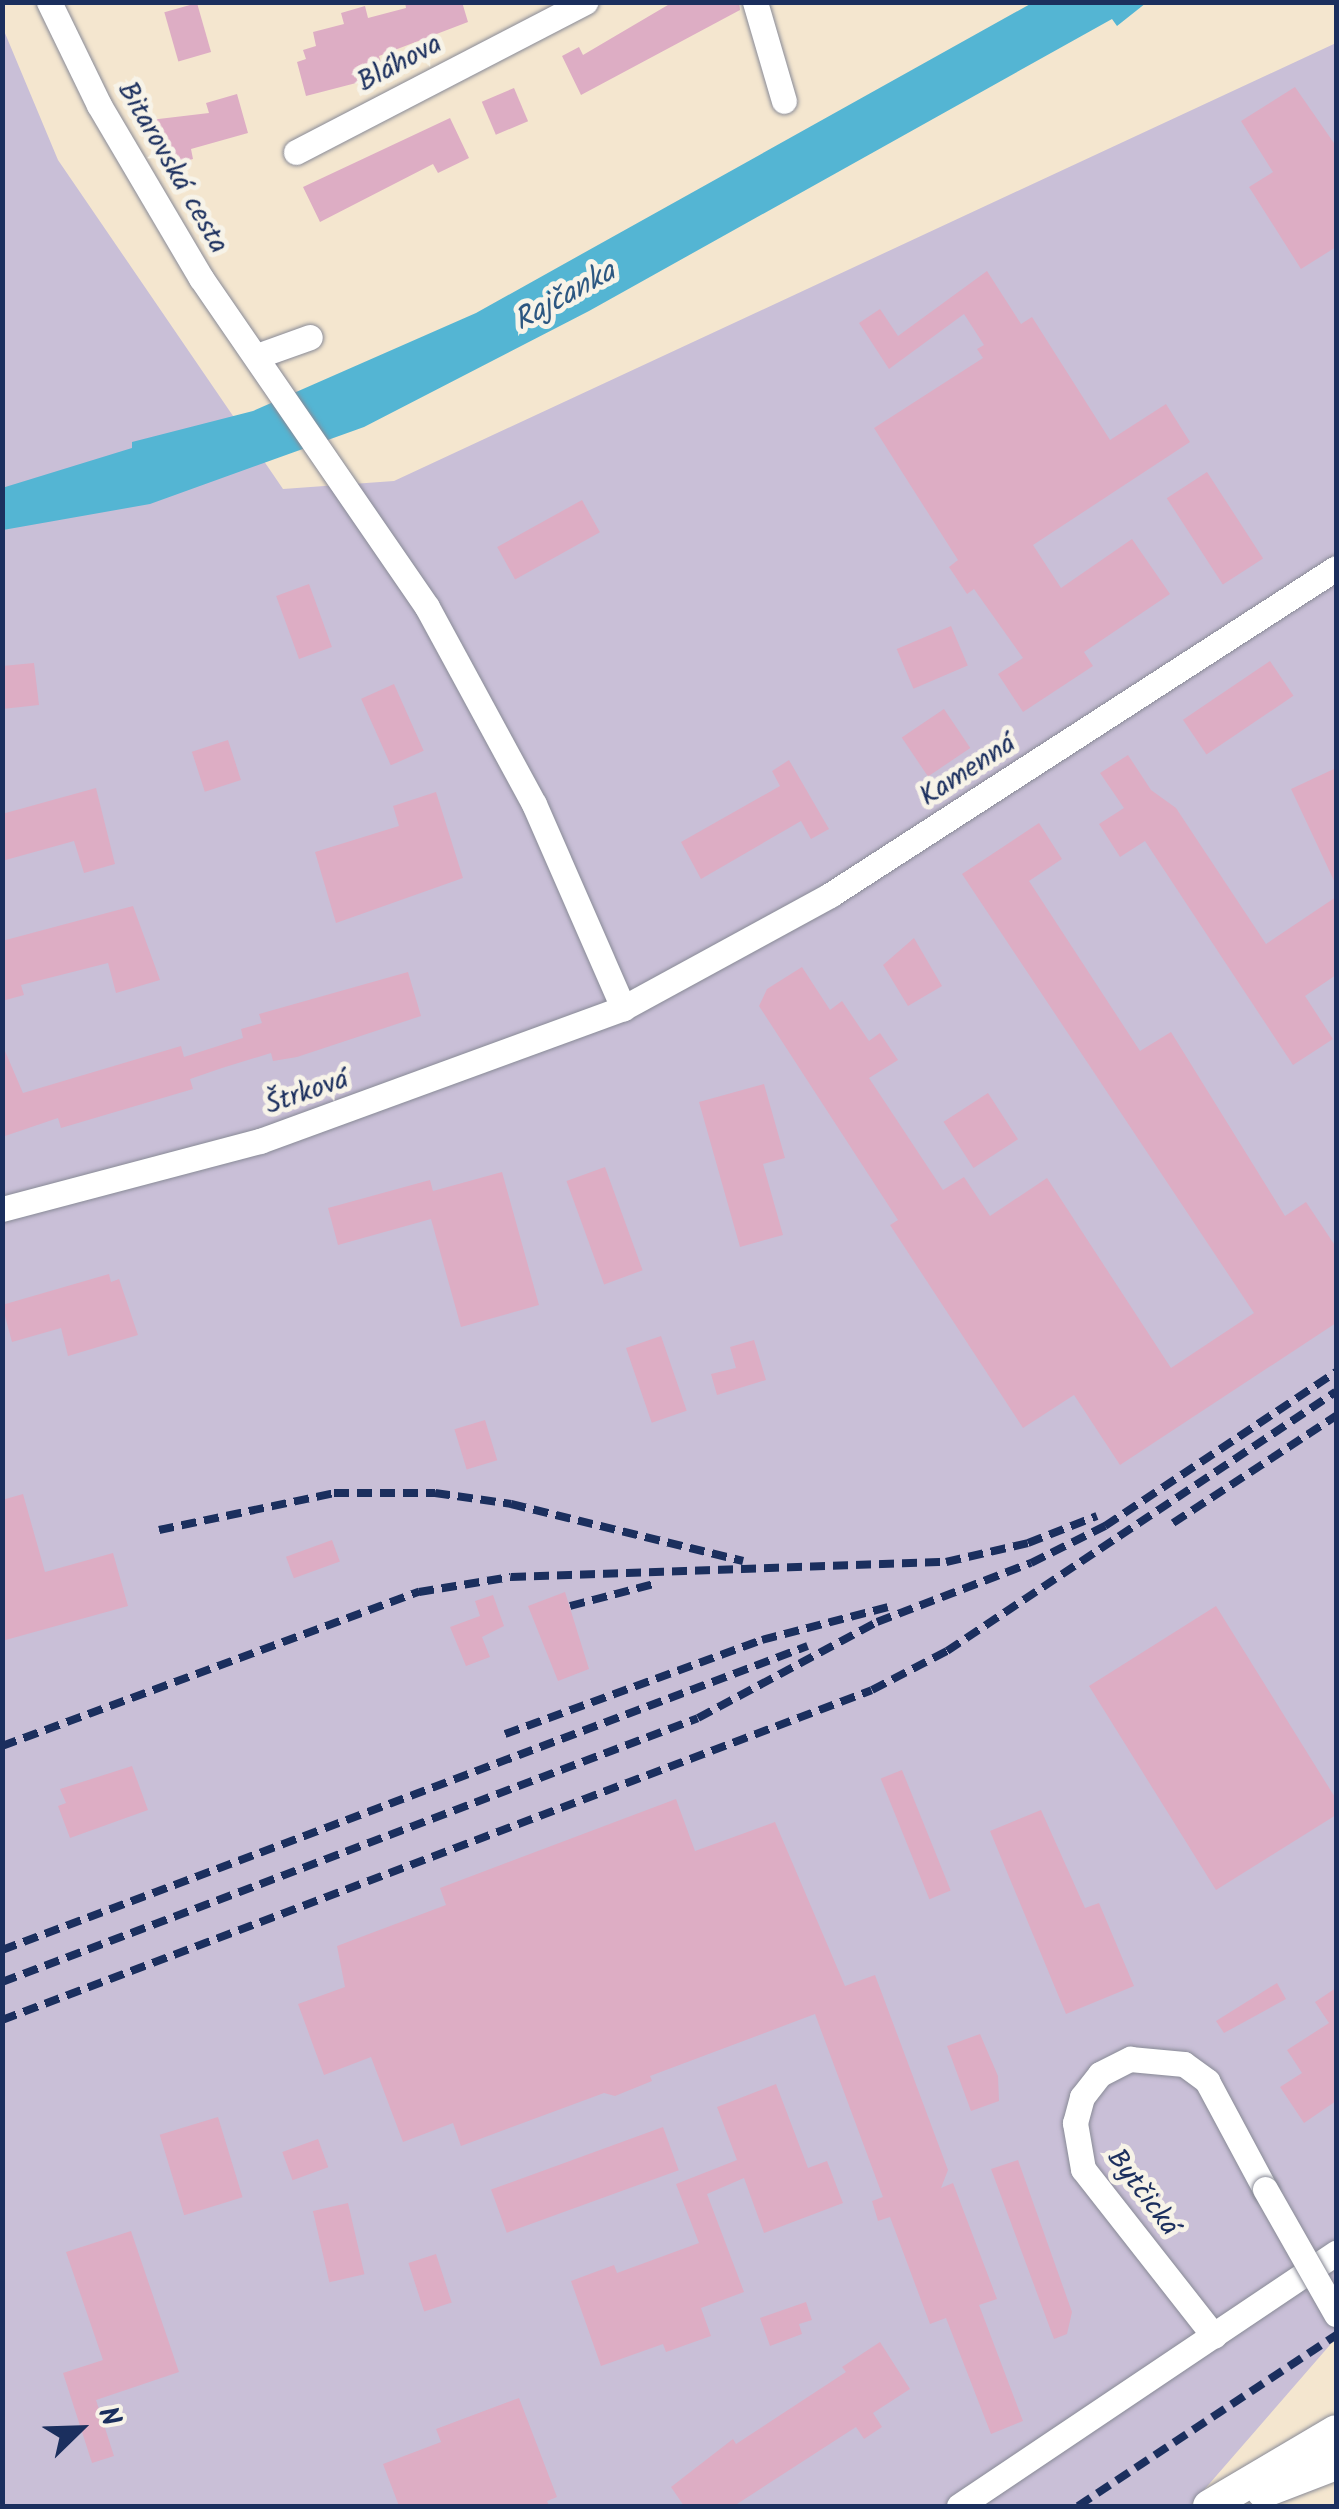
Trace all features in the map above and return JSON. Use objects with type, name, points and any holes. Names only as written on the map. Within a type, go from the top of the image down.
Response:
[{"type":"main road","points":[[1209,2506],[1336,2431]]},
{"type":"main road","points":[[1226,2506],[1336,2464]]},
{"type":"street","name":"Bitarovská cesta","points":[[49,2],[150,194],[339,472],[482,706],[534,804],[623,1008]]},
{"type":"street","name":"Bláhova","points":[[296,152],[586,2]]},
{"type":"street","points":[[755,2],[784,101]]},
{"type":"street","points":[[263,365],[310,336]]},
{"type":"street","name":"Kamenná","points":[[623,1008],[816,904],[1336,568]]},
{"type":"street","name":"Štrková","points":[[2,1209],[260,1141],[623,1008]]},
{"type":"street","name":"Bytčická","points":[[1214,2336],[1083,2169],[1075,2123],[1082,2096],[1100,2074],[1130,2059],[1184,2064],[1207,2081],[1336,2314]]},
{"type":"street","points":[[959,2506],[1336,2253]]},
{"type":"shaded area","points":[[2,26],[58,160],[283,489],[394,481],[1336,43],[1336,2338],[1190,2506],[3,2506]]},
{"type":"water","name":"Rajčanka","points":[[1032,3],[1146,3],[1117,26],[1112,19],[589,311],[364,427],[150,504],[3,530],[2,488],[132,448],[132,442],[253,411],[476,313]]},
{"type":"building","points":[[405,2],[462,2],[468,22],[379,56],[382,66],[358,72],[360,82],[306,96],[297,62],[306,59],[303,50],[316,46],[313,32],[344,24],[341,13],[365,6],[368,18],[406,8]]},
{"type":"building","points":[[673,2],[739,2],[740,10],[581,95],[562,56],[579,47],[583,55]]},
{"type":"building","points":[[197,3],[211,52],[178,61],[164,12]]},
{"type":"building","points":[[1295,87],[1336,146],[1336,247],[1301,269],[1249,187],[1273,172],[1241,121]]},
{"type":"building","points":[[514,88],[528,121],[496,135],[482,102]]},
{"type":"building","points":[[237,94],[248,133],[191,149],[193,159],[163,167],[150,120],[209,113],[206,103]]},
{"type":"building","points":[[450,118],[469,158],[438,173],[433,164],[320,222],[303,187]]},
{"type":"building","points":[[987,271],[1021,324],[1032,317],[1110,440],[1166,404],[1190,442],[1033,545],[1061,588],[1132,539],[1170,594],[1084,652],[1093,666],[1023,712],[998,674],[1023,658],[974,589],[967,594],[949,567],[958,560],[874,428],[983,358],[977,349],[984,345],[964,314],[889,369],[859,323],[880,309],[898,336]]},
{"type":"building","points":[[1207,472],[1263,558],[1223,585],[1167,498]]},
{"type":"building","points":[[582,500],[600,532],[515,579],[497,547]]},
{"type":"building","points":[[309,584],[332,647],[299,659],[276,596]]},
{"type":"building","points":[[951,626],[968,666],[913,689],[897,649]]},
{"type":"building","points":[[1270,661],[1293,696],[1206,755],[1183,720]]},
{"type":"building","points":[[34,663],[39,705],[2,709],[2,666]]},
{"type":"building","points":[[394,684],[424,751],[391,765],[361,699]]},
{"type":"building","points":[[944,709],[970,748],[928,776],[902,738]]},
{"type":"building","points":[[228,740],[241,780],[205,792],[192,752]]},
{"type":"building","points":[[1128,755],[1151,790],[1176,808],[1266,944],[1336,897],[1336,975],[1305,996],[1333,1039],[1293,1065],[1145,841],[1120,857],[1099,824],[1124,808],[1100,773]]},
{"type":"building","points":[[789,760],[829,829],[811,839],[801,821],[701,879],[681,842],[780,786],[772,771]]},
{"type":"building","points":[[1336,768],[1336,885],[1291,789]]},
{"type":"building","points":[[96,788],[115,864],[84,873],[74,841],[2,861],[2,814]]},
{"type":"building","points":[[436,792],[463,878],[336,923],[315,852],[399,826],[393,806]]},
{"type":"building","points":[[1039,823],[1062,859],[1029,881],[1140,1051],[1171,1032],[1285,1216],[1306,1202],[1336,1247],[1336,1323],[1120,1465],[1074,1395],[1023,1428],[890,1225],[898,1220],[759,1006],[767,989],[802,967],[830,1010],[842,1001],[869,1041],[880,1033],[898,1060],[869,1078],[943,1190],[964,1177],[990,1216],[1047,1178],[1171,1368],[1254,1313],[962,874]]},
{"type":"building","points":[[133,906],[160,980],[116,993],[108,963],[21,985],[24,995],[2,1001],[2,941]]},
{"type":"building","points":[[914,938],[942,986],[908,1006],[883,965]]},
{"type":"building","points":[[408,972],[421,1016],[297,1057],[273,1061],[271,1053],[222,1068],[190,1079],[193,1089],[61,1128],[58,1118],[2,1137],[2,1044],[23,1093],[181,1046],[184,1057],[243,1038],[241,1029],[262,1023],[259,1014]]},
{"type":"building","points":[[764,1084],[785,1158],[763,1164],[783,1235],[740,1247],[699,1102]]},
{"type":"building","points":[[988,1093],[1018,1139],[974,1168],[944,1122]]},
{"type":"building","points":[[605,1167],[643,1270],[604,1284],[566,1181]]},
{"type":"building","points":[[502,1172],[539,1305],[461,1327],[431,1219],[338,1245],[328,1208],[430,1180],[433,1191]]},
{"type":"building","points":[[109,1274],[111,1282],[119,1279],[138,1335],[68,1356],[61,1328],[12,1342],[2,1305]]},
{"type":"building","points":[[661,1336],[687,1411],[652,1423],[626,1348]]},
{"type":"building","points":[[754,1340],[766,1380],[717,1395],[711,1374],[736,1368],[730,1347]]},
{"type":"building","points":[[485,1420],[497,1460],[467,1470],[454,1429]]},
{"type":"building","points":[[23,1494],[45,1572],[113,1553],[128,1606],[2,1641],[2,1500]]},
{"type":"building","points":[[332,1540],[340,1562],[294,1578],[286,1557]]},
{"type":"building","points":[[565,1592],[589,1669],[558,1681],[528,1606]]},
{"type":"building","points":[[493,1595],[504,1626],[482,1637],[490,1657],[466,1666],[450,1627],[480,1616],[475,1601]]},
{"type":"building","points":[[1216,1606],[1336,1799],[1336,1815],[1216,1890],[1089,1686]]},
{"type":"building","points":[[132,1766],[148,1810],[70,1838],[58,1806],[66,1803],[60,1789]]},
{"type":"building","points":[[902,1770],[951,1891],[929,1899],[881,1779]]},
{"type":"building","points":[[676,1799],[695,1851],[775,1822],[845,1986],[875,1975],[948,2170],[941,2188],[953,2183],[997,2299],[979,2305],[1023,2421],[991,2434],[946,2318],[930,2324],[890,2217],[878,2221],[872,2201],[883,2197],[815,2014],[650,2076],[652,2081],[615,2096],[604,2093],[461,2146],[453,2123],[403,2142],[371,2057],[324,2075],[298,2004],[345,1987],[337,1946],[446,1905],[440,1888]]},
{"type":"building","points":[[1041,1810],[1085,1908],[1099,1903],[1134,1986],[1066,2014],[990,1831]]},
{"type":"building","points":[[1277,1983],[1286,1999],[1224,2033],[1216,2021]]},
{"type":"building","points":[[1336,1988],[1336,2101],[1304,2123],[1280,2087],[1302,2073],[1287,2050],[1329,2023],[1315,2002]]},
{"type":"building","points":[[980,2034],[998,2076],[999,2101],[971,2111],[947,2046]]},
{"type":"building","points":[[776,2084],[808,2168],[827,2161],[843,2203],[764,2233],[744,2178],[707,2194],[744,2292],[701,2308],[711,2336],[666,2352],[663,2344],[601,2366],[571,2281],[614,2265],[617,2273],[699,2243],[676,2184],[737,2160],[717,2107]]},
{"type":"building","points":[[218,2117],[243,2197],[184,2215],[160,2135]]},
{"type":"building","points":[[663,2127],[679,2170],[507,2233],[491,2190]]},
{"type":"building","points":[[318,2139],[328,2167],[293,2180],[282,2152]]},
{"type":"building","points":[[1018,2160],[1072,2312],[1067,2334],[1054,2339],[991,2169]]},
{"type":"building","points":[[348,2203],[364,2274],[329,2282],[313,2211]]},
{"type":"building","points":[[131,2231],[179,2372],[96,2400],[114,2456],[92,2463],[63,2373],[103,2360],[66,2252]]},
{"type":"building","points":[[436,2254],[452,2303],[424,2311],[408,2263]]},
{"type":"building","points":[[806,2302],[812,2320],[799,2324],[802,2334],[770,2346],[760,2318]]},
{"type":"building","points":[[880,2342],[910,2389],[873,2413],[882,2427],[864,2439],[856,2427],[734,2506],[684,2506],[671,2487],[733,2439],[736,2444],[846,2372],[842,2367]]},
{"type":"building","points":[[519,2398],[557,2497],[547,2501],[549,2506],[399,2506],[383,2464],[441,2442],[436,2429]]},
{"type":"railway","points":[[2,1982],[698,1718],[877,1622],[1031,1563],[1105,1526],[1336,1372]]},
{"type":"railway","points":[[2,2020],[872,1690],[947,1651],[1336,1392]]},
{"type":"railway","points":[[1173,1523],[1336,1416]]},
{"type":"railway","points":[[159,1530],[334,1493],[435,1493],[511,1504],[743,1561]]},
{"type":"railway","points":[[2,1746],[419,1592],[511,1577],[946,1562],[1028,1543],[1097,1516]]},
{"type":"railway","points":[[570,1606],[657,1583]]},
{"type":"railway","points":[[505,1734],[762,1640],[888,1607]]},
{"type":"railway","points":[[2,1950],[808,1646]]},
{"type":"railway","points":[[1078,2506],[1336,2335]]}]
